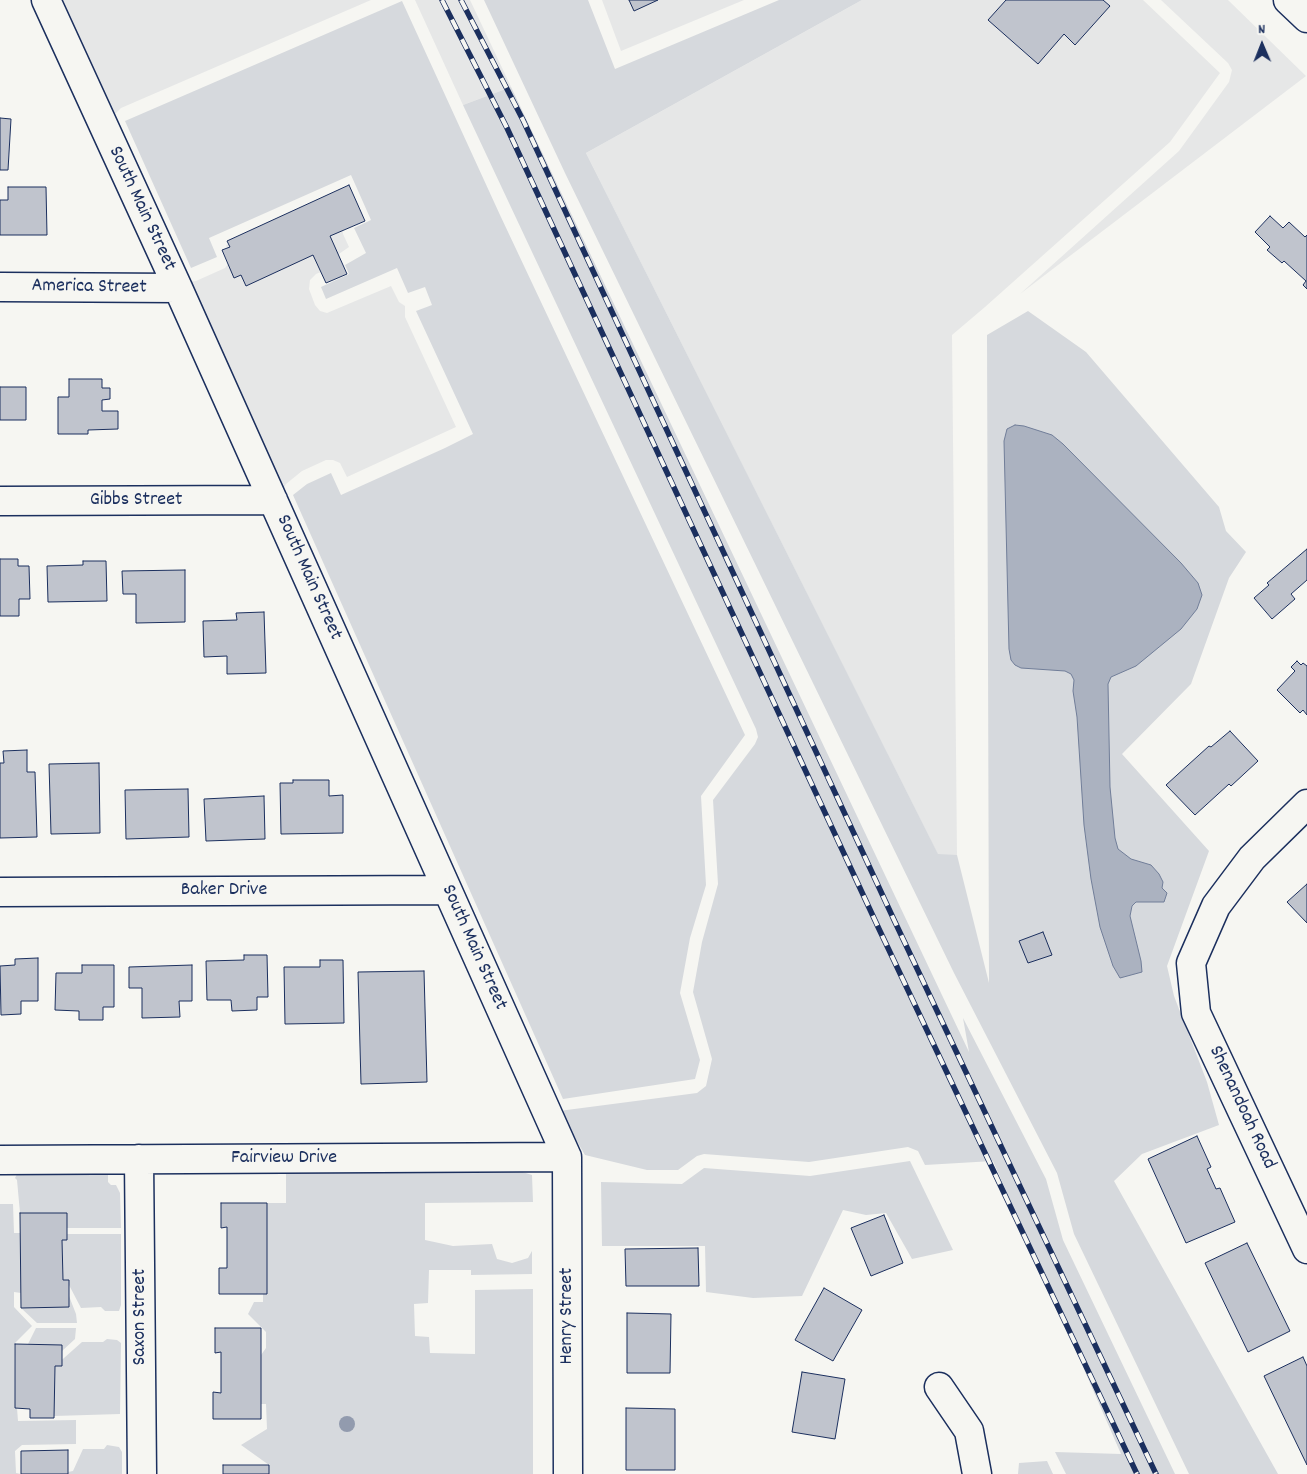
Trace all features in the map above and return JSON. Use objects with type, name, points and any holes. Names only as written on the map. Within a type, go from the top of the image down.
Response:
[{"type":"street","name":"South Main Street","points":[[46,0],[178,288],[567,1157]]},
{"type":"street","points":[[1288,0],[1307,18]]},
{"type":"street","name":"America Street","points":[[0,286],[178,288]]},
{"type":"street","name":"Gibbs Street","points":[[0,501],[273,500]]},
{"type":"street","name":"Shenandoah Road","points":[[1307,804],[1252,858],[1216,906],[1191,963],[1196,1013],[1307,1249]]},
{"type":"street","name":"Baker Drive","points":[[0,892],[447,890]]},
{"type":"street","name":"Fairview Drive","points":[[0,1160],[567,1157]]},
{"type":"street","name":"Henry Street","points":[[567,1157],[568,1474]]},
{"type":"street","name":"Saxon Street","points":[[139,1159],[142,1474]]},
{"type":"street","points":[[939,1387],[969,1431],[977,1474]]},
{"type":"shaded area","points":[[30,0],[371,0],[121,108],[115,114],[114,123],[188,282],[196,281],[225,268],[228,264],[229,255],[226,245],[345,193],[342,226],[343,234],[349,247],[336,256],[333,267],[316,274],[310,280],[309,289],[315,305],[320,311],[327,313],[391,286],[399,302],[405,306],[405,317],[456,427],[347,477],[340,463],[333,460],[326,460],[302,471],[286,484],[281,494],[280,530],[49,44]]},
{"type":"shaded area","points":[[415,0],[470,0],[540,148],[511,87],[463,105]]},
{"type":"shaded area","points":[[484,0],[588,0],[615,69],[779,0],[862,0],[586,153],[938,854],[957,855],[989,983],[987,335],[1028,311],[1086,352],[1219,507],[1226,531],[1246,552],[1229,578],[1191,684],[1122,754],[1209,851],[1167,966],[1174,996],[1207,1082],[1219,1125],[1142,1154],[1114,1181],[1278,1474],[1189,1474],[1074,1234],[1057,1173],[954,973],[565,173]]},
{"type":"shaded area","points":[[602,0],[744,0],[621,51]]},
{"type":"shaded area","points":[[862,0],[1143,0],[1220,73],[1170,142],[952,335],[957,855],[938,855],[586,153]]},
{"type":"shaded area","points":[[1161,0],[1228,0],[1306,76],[1020,294],[1179,151],[1229,82],[1232,70],[1228,63]]},
{"type":"shaded area","points":[[402,1],[500,215],[745,735],[701,796],[706,885],[690,938],[680,993],[700,1060],[695,1079],[563,1099],[293,495],[307,484],[331,473],[341,495],[473,434],[416,311],[432,305],[425,287],[408,293],[397,268],[326,299],[321,287],[349,274],[345,265],[366,253],[354,228],[371,220],[351,175],[209,238],[217,257],[191,268],[125,121]]},
{"type":"shaded area","points":[[511,87],[969,1052],[963,1018],[1046,1179],[1063,1240],[1175,1474],[1066,1474],[1055,1452],[1121,1454],[993,1161],[925,1165],[918,1151],[908,1147],[809,1162],[704,1154],[697,1156],[678,1170],[647,1170],[585,1155],[559,1111],[697,1093],[706,1086],[712,1059],[693,992],[702,942],[718,884],[713,800],[755,744],[758,737],[756,729],[463,105]]},
{"type":"shaded area","points":[[1015,425],[1052,435],[1063,444],[1181,563],[1198,583],[1202,595],[1197,609],[1181,629],[1136,666],[1111,677],[1108,684],[1110,787],[1115,838],[1118,849],[1131,859],[1151,865],[1159,874],[1163,882],[1162,888],[1167,893],[1164,902],[1136,902],[1132,906],[1130,916],[1142,972],[1120,978],[1113,966],[1100,927],[1091,879],[1084,825],[1077,717],[1073,691],[1074,680],[1071,674],[1065,671],[1021,668],[1011,660],[1009,649],[1004,441],[1007,429]]},
{"type":"shaded area","points":[[910,1161],[953,1250],[912,1259],[886,1213],[866,1215],[843,1210],[802,1296],[753,1298],[706,1292],[705,1246],[602,1246],[601,1182],[682,1184],[704,1168],[810,1176]]},
{"type":"shaded area","points":[[98,1171],[108,1175],[108,1182],[111,1185],[116,1185],[120,1193],[121,1228],[67,1228],[66,1213],[20,1213],[17,1180],[15,1178],[17,1174]]},
{"type":"shaded area","points":[[519,1171],[532,1175],[533,1202],[425,1203],[425,1240],[453,1246],[492,1244],[497,1259],[512,1263],[528,1258],[532,1251],[532,1274],[471,1275],[471,1270],[429,1270],[428,1303],[414,1304],[415,1336],[429,1337],[430,1353],[475,1354],[475,1290],[533,1289],[533,1474],[269,1474],[269,1465],[241,1445],[267,1429],[266,1404],[261,1404],[261,1355],[266,1348],[266,1332],[248,1314],[254,1302],[263,1302],[263,1294],[267,1294],[267,1203],[286,1203],[286,1172]]},
{"type":"shaded area","points":[[0,1204],[13,1204],[14,1233],[20,1233],[21,1293],[14,1292],[14,1307],[32,1326],[14,1344],[15,1408],[17,1408],[18,1421],[76,1420],[76,1444],[22,1445],[15,1451],[16,1473],[21,1474],[0,1474]]},
{"type":"shaded area","points":[[67,1234],[121,1234],[121,1305],[119,1311],[105,1311],[101,1307],[81,1308],[69,1285],[63,1280],[62,1240],[67,1239]]},
{"type":"shaded area","points":[[69,1296],[76,1314],[77,1323],[37,1323],[21,1308]]},
{"type":"shaded area","points":[[36,1328],[76,1328],[75,1339],[62,1351],[61,1346],[28,1344]]},
{"type":"shaded area","points":[[107,1339],[117,1340],[121,1343],[120,1414],[54,1416],[55,1366],[82,1342],[103,1342]]},
{"type":"shaded area","points":[[107,1445],[119,1447],[122,1452],[122,1474],[68,1474],[68,1472],[73,1471],[83,1449],[104,1449]]},
{"type":"shaded area","points":[[1047,1461],[1053,1474],[1018,1474],[1019,1463]]},
{"type":"building","points":[[629,0],[658,0],[634,11]]},
{"type":"building","points":[[1006,0],[1103,0],[1110,6],[1075,45],[1064,34],[1038,64],[988,20]]},
{"type":"building","points":[[0,118],[11,119],[8,170],[0,170]]},
{"type":"building","points":[[349,185],[365,221],[330,236],[347,274],[326,283],[313,255],[246,286],[241,275],[234,278],[222,250],[230,247],[227,241]]},
{"type":"building","points":[[8,187],[46,187],[47,235],[0,235],[0,200],[8,200]]},
{"type":"building","points":[[1270,216],[1283,228],[1289,222],[1305,237],[1307,235],[1307,289],[1303,285],[1306,281],[1284,261],[1282,263],[1267,250],[1270,247],[1255,232]]},
{"type":"building","points":[[69,379],[102,379],[102,388],[110,388],[110,399],[102,400],[102,411],[118,411],[118,429],[88,430],[88,434],[58,434],[58,397],[69,397]]},
{"type":"building","points":[[0,387],[26,387],[26,420],[0,420]]},
{"type":"building","points":[[1307,549],[1307,580],[1291,594],[1295,599],[1272,619],[1254,598],[1269,585],[1267,583]]},
{"type":"building","points":[[0,559],[18,559],[18,566],[29,566],[30,599],[19,599],[19,616],[0,616]]},
{"type":"building","points":[[83,561],[106,561],[107,601],[48,602],[47,566],[83,565]]},
{"type":"building","points":[[185,570],[185,622],[136,623],[136,594],[123,594],[122,571]]},
{"type":"building","points":[[264,612],[266,673],[227,674],[227,656],[204,657],[203,621],[237,620],[236,613]]},
{"type":"building","points":[[1297,661],[1301,665],[1303,663],[1307,666],[1307,715],[1303,710],[1300,713],[1277,690],[1295,671],[1291,667]]},
{"type":"building","points":[[1230,731],[1258,761],[1195,815],[1166,785],[1209,746],[1211,747]]},
{"type":"building","points":[[27,750],[27,772],[35,772],[37,837],[0,838],[0,763],[4,763],[3,751]]},
{"type":"building","points":[[99,763],[100,833],[51,834],[49,764]]},
{"type":"building","points":[[293,780],[329,780],[329,796],[343,795],[343,833],[281,834],[280,783],[293,783]]},
{"type":"building","points":[[188,789],[189,837],[126,839],[125,790]]},
{"type":"building","points":[[264,796],[265,839],[206,841],[204,799]]},
{"type":"building","points":[[1307,884],[1307,923],[1287,902]]},
{"type":"building","points":[[1043,932],[1052,955],[1028,963],[1019,941]]},
{"type":"building","points":[[244,955],[267,955],[268,997],[257,997],[257,1010],[232,1011],[231,1000],[207,1000],[206,961],[244,960]]},
{"type":"building","points":[[38,958],[38,1001],[21,1001],[21,1014],[1,1015],[0,966],[15,965],[15,959]]},
{"type":"building","points":[[320,960],[343,960],[344,1023],[285,1024],[284,967],[320,967]]},
{"type":"building","points":[[82,965],[114,965],[114,1007],[103,1007],[103,1020],[79,1020],[79,1011],[55,1010],[56,973],[82,973]]},
{"type":"building","points":[[192,965],[192,1001],[179,1001],[180,1017],[142,1018],[142,988],[129,988],[129,967]]},
{"type":"building","points":[[424,971],[427,1082],[361,1084],[358,972]]},
{"type":"building","points":[[1197,1136],[1211,1167],[1207,1169],[1216,1189],[1220,1188],[1235,1222],[1186,1243],[1148,1159]]},
{"type":"building","points":[[221,1203],[267,1203],[267,1294],[219,1294],[219,1268],[227,1268],[227,1227],[221,1228]]},
{"type":"building","points":[[20,1213],[67,1213],[67,1240],[62,1240],[63,1280],[69,1280],[69,1307],[21,1308]]},
{"type":"building","points":[[884,1215],[903,1263],[871,1276],[851,1228]]},
{"type":"building","points":[[1247,1243],[1290,1331],[1248,1352],[1205,1263]]},
{"type":"building","points":[[698,1248],[699,1286],[626,1286],[625,1249]]},
{"type":"building","points":[[824,1288],[862,1310],[833,1361],[795,1340]]},
{"type":"building","points":[[627,1313],[671,1314],[670,1373],[627,1373]]},
{"type":"building","points":[[215,1328],[261,1328],[261,1419],[213,1419],[213,1392],[221,1393],[221,1352],[215,1353]]},
{"type":"building","points":[[15,1344],[62,1345],[62,1366],[55,1366],[54,1418],[30,1418],[30,1409],[15,1408]]},
{"type":"building","points":[[1303,1357],[1307,1366],[1307,1465],[1264,1376]]},
{"type":"building","points":[[802,1372],[845,1379],[835,1439],[792,1432]]},
{"type":"building","points":[[626,1408],[675,1409],[675,1470],[626,1470]]},
{"type":"building","points":[[68,1450],[68,1474],[21,1474],[21,1451]]},
{"type":"building","points":[[223,1465],[269,1465],[269,1474],[223,1474]]},
{"type":"railway","points":[[442,0],[507,128],[879,929],[1137,1474]]},
{"type":"railway","points":[[461,0],[523,120],[895,922],[1156,1474]]}]
